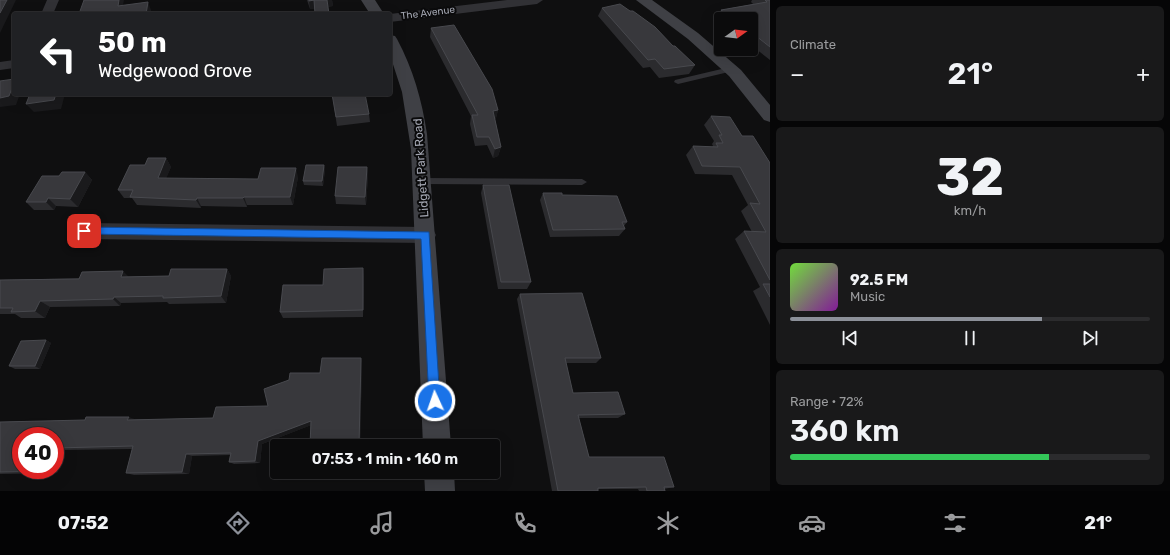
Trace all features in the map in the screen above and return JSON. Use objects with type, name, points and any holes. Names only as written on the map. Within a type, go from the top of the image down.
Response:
[{"type":"street","points":[[48,12],[53,0]]},
{"type":"street","points":[[368,0],[376,12]]},
{"type":"street","name":"The Avenue","points":[[392,18],[537,0]]},
{"type":"street","points":[[643,0],[693,36],[730,69],[770,116]]},
{"type":"street","name":"Lidgett Park Road","points":[[392,43],[410,87],[417,113],[426,235],[437,439]]},
{"type":"street","points":[[0,66],[12,64]]},
{"type":"street","points":[[84,231],[426,235]]},
{"type":"street","points":[[439,479],[440,491]]},
{"type":"lane","points":[[678,82],[730,69]]},
{"type":"lane","points":[[421,181],[582,182]]},
{"type":"building","points":[[0,0],[7,0],[0,13]]},
{"type":"building","points":[[84,0],[119,0],[118,6],[148,2],[146,12],[80,12]]},
{"type":"building","points":[[314,0],[327,0],[329,12],[315,12]]},
{"type":"building","points":[[765,0],[770,0],[770,47],[758,38],[758,12],[724,12],[721,10],[767,2]]},
{"type":"building","points":[[620,4],[630,11],[633,11],[655,27],[673,46],[675,46],[695,65],[664,69],[655,59],[648,60],[602,8]]},
{"type":"building","points":[[454,25],[492,89],[498,110],[493,111],[501,147],[495,149],[489,137],[477,137],[472,115],[478,115],[431,28]]},
{"type":"building","points":[[12,79],[12,88],[9,96],[0,98],[0,81]]},
{"type":"building","points":[[29,96],[55,96],[54,100],[26,104]]},
{"type":"building","points":[[332,96],[365,96],[369,114],[336,117]]},
{"type":"building","points":[[711,116],[730,117],[742,136],[753,136],[770,163],[770,280],[744,231],[766,232],[750,203],[760,204],[740,167],[702,166],[693,146],[718,147],[716,143],[723,143],[719,135],[722,135]]},
{"type":"building","points":[[148,158],[166,158],[158,178],[258,179],[261,168],[296,168],[290,197],[197,198],[196,200],[130,197],[133,190],[118,190],[130,165],[145,165]]},
{"type":"building","points":[[306,165],[324,165],[322,181],[303,181]]},
{"type":"building","points":[[338,167],[367,167],[365,197],[335,196]]},
{"type":"building","points":[[62,172],[85,172],[70,199],[48,198],[46,202],[26,202],[42,176],[59,176]]},
{"type":"building","points":[[483,185],[509,185],[531,282],[501,282]]},
{"type":"building","points":[[543,193],[562,193],[562,195],[617,196],[627,222],[622,222],[625,229],[553,230]]},
{"type":"building","points":[[363,268],[363,310],[280,312],[283,285],[323,285],[324,269]]},
{"type":"building","points":[[171,269],[227,269],[221,296],[163,298],[163,296],[114,297],[113,299],[40,301],[35,311],[11,312],[13,308],[0,308],[0,280],[79,279],[82,272],[123,271],[121,277],[169,276]]},
{"type":"building","points":[[763,284],[770,284],[770,297]]},
{"type":"building","points":[[582,293],[601,358],[565,358],[573,393],[618,392],[625,414],[578,415],[589,457],[664,457],[674,487],[664,487],[665,491],[647,491],[646,487],[598,488],[598,491],[558,491],[520,294]]},
{"type":"building","points":[[46,340],[35,366],[9,366],[21,341]]},
{"type":"building","points":[[322,358],[361,358],[359,439],[310,439],[311,421],[258,441],[255,461],[229,462],[231,453],[186,454],[182,472],[126,473],[133,446],[64,448],[64,427],[12,427],[12,472],[0,472],[0,422],[85,420],[86,417],[129,417],[127,420],[213,418],[216,407],[268,406],[264,389],[289,380],[290,373],[320,373]]},
{"type":"route","points":[[84,231],[426,235],[435,401]]}]
